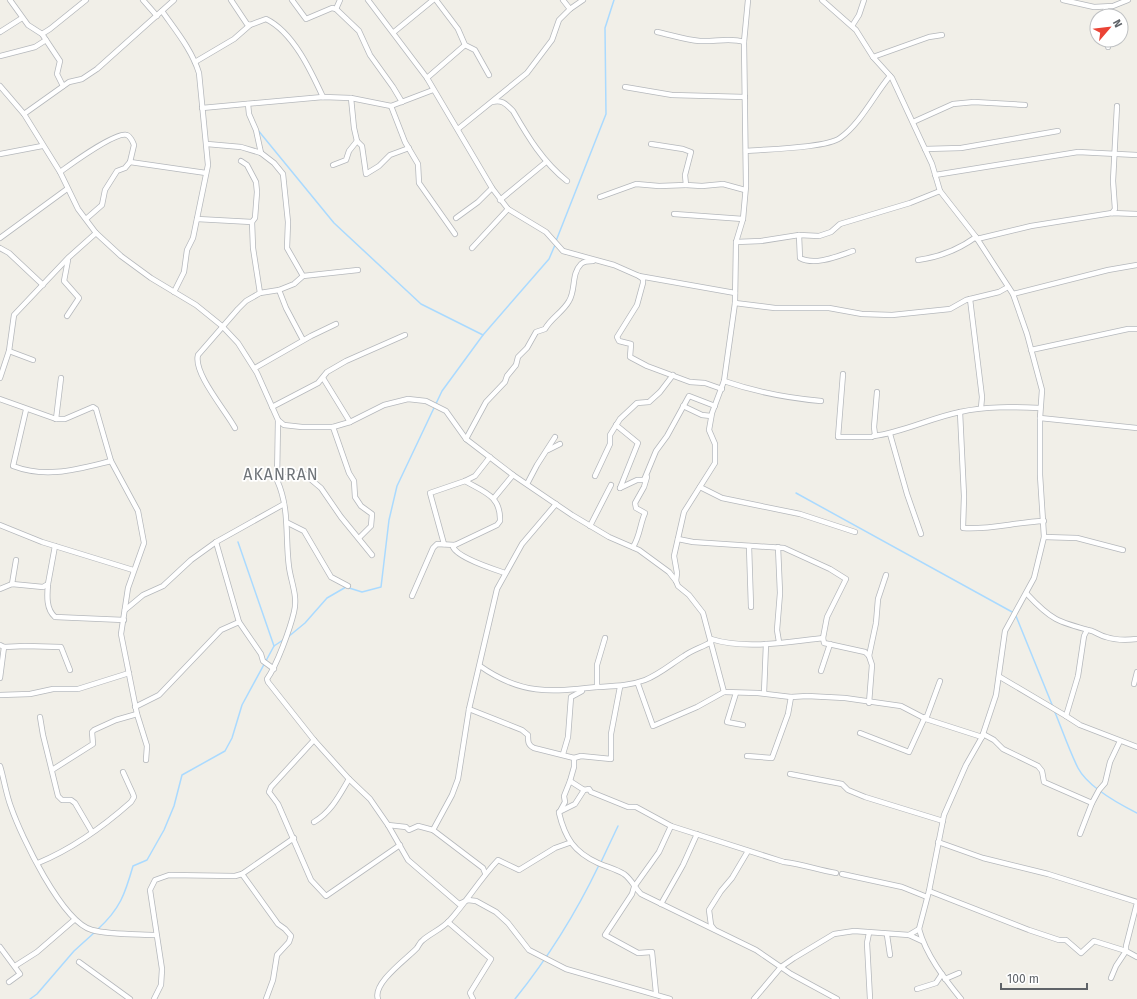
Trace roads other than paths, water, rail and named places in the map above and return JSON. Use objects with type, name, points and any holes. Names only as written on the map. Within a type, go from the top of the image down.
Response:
[{"type":"street","points":[[6,0],[11,2],[28,25],[42,34],[60,61],[57,74],[63,86]]},
{"type":"street","points":[[42,34],[50,30],[86,0]]},
{"type":"street","points":[[142,0],[157,16]]},
{"type":"street","points":[[24,114],[69,82],[82,79],[98,69],[174,0]]},
{"type":"street","points":[[231,0],[247,24],[250,25]]},
{"type":"street","points":[[292,0],[306,19],[332,8],[336,9],[359,31],[367,49],[394,87],[402,102]]},
{"type":"street","points":[[336,9],[340,0]]},
{"type":"street","points":[[368,0],[394,32],[427,78],[500,200],[508,209],[546,232],[563,251],[590,258],[598,262]]},
{"type":"street","points":[[394,32],[433,0]]},
{"type":"street","points":[[436,0],[458,29],[466,45],[475,50],[489,74]]},
{"type":"street","points":[[563,0],[570,9]]},
{"type":"street","points":[[458,129],[527,73],[552,40],[560,20],[570,9],[582,0]]},
{"type":"street","points":[[676,581],[677,573],[674,556],[684,512],[715,463],[715,444],[709,430],[711,416],[724,381],[735,303],[736,242],[743,220],[746,190],[744,42],[748,0]]},
{"type":"street","points":[[822,0],[852,26],[873,57],[890,76],[925,149],[940,191],[977,238],[1013,294],[1018,305],[1042,390],[1040,408],[1040,475],[1044,537],[1039,560],[1027,594],[1005,631],[1002,641],[1000,677],[996,695],[982,735],[961,777],[943,821],[929,891],[919,929],[922,941],[942,974],[961,999]]},
{"type":"street","points":[[852,26],[859,15],[864,0]]},
{"type":"street","points":[[1062,0],[1094,7],[1106,7],[1128,0]]},
{"type":"street","points":[[162,11],[196,62],[200,73],[202,108],[207,144],[206,173],[193,238],[187,250],[184,272],[174,292]]},
{"type":"street","points":[[0,32],[22,18]]},
{"type":"street","points":[[196,62],[234,39],[250,25],[266,19],[272,22],[296,47],[309,67],[323,97]]},
{"type":"street","points":[[657,32],[692,40],[717,42],[735,39],[744,42]]},
{"type":"street","points":[[873,57],[942,35]]},
{"type":"street","points":[[0,56],[35,47],[46,40]]},
{"type":"street","points":[[427,78],[466,45]]},
{"type":"street","points":[[746,151],[822,144],[840,139],[868,106],[890,76]]},
{"type":"street","points":[[0,86],[24,114],[42,146],[60,172],[67,189],[96,233],[121,256],[196,305],[222,326],[238,343],[255,368],[278,420],[284,425],[302,427],[332,427],[350,422],[384,405],[417,399],[426,401],[446,410],[466,438],[513,475],[590,526],[633,547],[669,572],[678,586],[689,595],[703,613],[724,692]]},
{"type":"street","points":[[625,87],[672,94],[745,97]]},
{"type":"street","points":[[202,108],[323,97],[350,98],[391,106],[433,90]]},
{"type":"street","points":[[350,98],[351,113],[357,141],[362,146],[366,174],[379,166],[390,155],[409,148]]},
{"type":"street","points":[[491,103],[498,101],[502,102],[513,111],[546,162],[553,170],[567,181]]},
{"type":"street","points":[[913,122],[954,104],[974,102],[1025,105]]},
{"type":"street","points":[[248,104],[249,114],[256,130],[260,153]]},
{"type":"street","points":[[391,106],[405,142],[418,164],[419,184],[455,234]]},
{"type":"street","points":[[1112,213],[1115,209],[1113,181],[1117,106]]},
{"type":"street","points":[[925,149],[961,148],[1058,131]]},
{"type":"street","points":[[60,172],[109,140],[126,134],[129,136],[134,145],[130,162],[125,168],[117,171],[105,190],[102,205],[86,219]]},
{"type":"street","points":[[333,165],[346,160],[349,151],[357,141]]},
{"type":"street","points":[[207,144],[240,147],[260,153],[274,163],[282,174],[288,222],[287,248],[303,276]]},
{"type":"street","points":[[651,144],[684,149],[691,152],[686,175],[686,185]]},
{"type":"street","points":[[0,154],[42,146]]},
{"type":"street","points":[[935,174],[1059,157],[1071,153],[1115,153],[1137,155]]},
{"type":"street","points":[[241,161],[247,165],[256,182],[257,192],[255,218],[252,222],[253,248],[260,293]]},
{"type":"street","points":[[130,162],[206,173]]},
{"type":"street","points":[[500,200],[546,162]]},
{"type":"street","points":[[600,197],[636,184],[659,186],[702,186],[723,184],[746,190]]},
{"type":"street","points":[[456,218],[478,202],[492,188]]},
{"type":"street","points":[[0,238],[67,189]]},
{"type":"street","points":[[736,242],[798,235],[820,236],[831,232],[840,224],[910,203],[940,191]]},
{"type":"street","points":[[472,248],[508,209]]},
{"type":"street","points":[[918,260],[940,257],[977,238],[1006,234],[1031,226],[1112,213],[1137,214]]},
{"type":"street","points":[[674,214],[743,220]]},
{"type":"street","points":[[197,219],[252,222]]},
{"type":"street","points":[[0,378],[1,371],[9,351],[14,315],[68,258],[96,233]]},
{"type":"street","points":[[798,235],[800,258],[805,261],[828,259],[853,252]]},
{"type":"street","points":[[0,248],[9,253],[43,285]]},
{"type":"street","points":[[67,316],[79,298],[64,281],[68,258]]},
{"type":"street","points":[[466,438],[486,402],[505,382],[507,376],[516,365],[518,357],[526,348],[536,332],[545,330],[549,322],[562,311],[570,299],[576,274],[580,265],[588,261],[598,262],[614,265],[639,276],[735,293]]},
{"type":"street","points":[[1013,294],[1108,270],[1137,265]]},
{"type":"street","points":[[235,428],[220,407],[199,371],[196,361],[198,355],[222,326],[246,301],[260,293],[279,290],[294,284],[303,276],[358,270]]},
{"type":"street","points":[[55,272],[64,275]]},
{"type":"street","points":[[639,276],[643,279],[643,283],[637,305],[622,328],[618,339],[632,344],[630,357],[647,366],[673,374],[690,382],[705,383],[722,389]]},
{"type":"street","points":[[735,303],[775,308],[829,308],[862,314],[892,315],[950,309],[970,299],[999,292],[1008,287]]},
{"type":"street","points":[[279,290],[288,313],[303,340]]},
{"type":"street","points":[[970,299],[982,397],[981,408]]},
{"type":"street","points":[[255,368],[303,340],[336,324]]},
{"type":"street","points":[[1031,350],[1128,329],[1137,329]]},
{"type":"street","points":[[272,407],[318,384],[327,372],[346,361],[405,336]]},
{"type":"street","points":[[9,351],[33,360]]},
{"type":"street","points":[[595,476],[610,444],[610,435],[616,425],[633,406],[638,403],[649,402],[660,392],[673,374]]},
{"type":"street","points":[[843,374],[838,437],[890,434],[960,412],[981,408],[1040,408]]},
{"type":"street","points":[[56,419],[61,378]]},
{"type":"street","points":[[323,378],[350,422]]},
{"type":"street","points":[[724,381],[754,391],[791,398],[821,401]]},
{"type":"street","points":[[874,436],[877,392]]},
{"type":"street","points":[[616,425],[638,443],[620,488],[637,480],[644,480],[656,450],[667,436],[689,396],[715,406]]},
{"type":"street","points":[[0,399],[26,410],[56,419],[64,419],[93,407],[96,409],[111,461],[138,511],[144,543],[133,570],[121,634],[135,706],[147,746],[146,760]]},
{"type":"street","points":[[683,406],[702,415],[711,416]]},
{"type":"street","points":[[26,410],[13,466],[45,473],[67,472],[111,461]]},
{"type":"street","points":[[960,412],[964,496],[963,528],[982,529],[1027,521],[1044,521]]},
{"type":"street","points":[[1040,418],[1110,424],[1137,428]]},
{"type":"street","points":[[278,420],[277,480],[288,523],[289,568],[294,591],[294,611],[274,669],[267,679],[268,682],[314,740],[370,800],[388,825],[408,860],[460,904],[468,900],[476,901],[496,912],[529,950],[566,969],[610,983],[656,994],[670,999]]},
{"type":"street","points":[[332,427],[349,473],[354,481],[355,497],[361,506],[372,514],[371,526],[358,538]]},
{"type":"street","points":[[890,434],[906,494],[921,534]]},
{"type":"street","points":[[527,484],[555,437]]},
{"type":"street","points":[[548,450],[560,444]]},
{"type":"street","points":[[444,544],[430,493],[475,476],[490,458]]},
{"type":"street","points":[[277,480],[302,472],[316,482],[372,555]]},
{"type":"street","points":[[633,547],[638,540],[641,521],[645,513],[636,508],[635,503],[644,487],[647,473]]},
{"type":"street","points":[[494,498],[513,475]]},
{"type":"street","points":[[412,596],[433,548],[437,544],[455,545],[496,525],[500,521],[498,504],[494,498],[465,481]]},
{"type":"street","points":[[590,526],[611,485]]},
{"type":"street","points":[[700,487],[722,498],[800,514],[855,532]]},
{"type":"street","points":[[125,610],[143,595],[163,586],[191,560],[216,542],[284,504]]},
{"type":"street","points":[[433,830],[452,795],[458,779],[469,709],[497,589],[522,544],[556,504]]},
{"type":"street","points":[[288,523],[304,531],[331,577],[348,586]]},
{"type":"street","points":[[0,525],[55,546],[133,570]]},
{"type":"street","points":[[1044,537],[1077,538],[1123,550]]},
{"type":"street","points":[[678,539],[693,542],[778,547],[795,552],[846,579],[827,617],[823,638],[824,643],[865,652],[869,656],[872,665],[870,703]]},
{"type":"street","points":[[216,542],[239,622],[261,654],[263,662],[274,669]]},
{"type":"street","points":[[455,545],[453,547],[455,550],[463,556],[486,567],[505,573]]},
{"type":"street","points":[[55,546],[48,584],[48,605],[51,613],[55,617],[124,620]]},
{"type":"street","points":[[749,546],[751,607]]},
{"type":"street","points":[[778,547],[780,593],[777,630],[779,642]]},
{"type":"street","points":[[12,584],[16,560]]},
{"type":"street","points":[[869,656],[876,623],[878,599],[886,575]]},
{"type":"street","points":[[0,589],[12,584],[43,587],[48,584]]},
{"type":"street","points":[[1027,594],[1042,611],[1060,622],[1107,638],[1137,640]]},
{"type":"street","points":[[135,706],[159,695],[221,630],[239,622]]},
{"type":"street","points":[[1066,716],[1078,676],[1084,636],[1087,630]]},
{"type":"street","points":[[597,687],[597,665],[605,638]]},
{"type":"street","points":[[480,666],[503,678],[538,691],[620,687],[645,680],[670,667],[684,655],[711,640],[726,643],[766,644],[823,638]]},
{"type":"street","points":[[764,693],[766,644]]},
{"type":"street","points":[[820,671],[830,644]]},
{"type":"street","points":[[0,678],[2,646],[61,647],[70,670]]},
{"type":"street","points":[[1134,684],[1137,672]]},
{"type":"street","points":[[0,695],[23,694],[53,689],[78,689],[129,673]]},
{"type":"street","points":[[1000,677],[1080,725],[1137,747]]},
{"type":"street","points":[[860,733],[909,752],[926,718],[940,681]]},
{"type":"street","points":[[638,684],[653,726],[724,692],[764,693],[791,697],[807,696],[845,698],[870,703],[901,706],[926,718],[994,740],[1003,749],[1038,766],[1042,770],[1044,782],[1092,803]]},
{"type":"street","points":[[469,709],[522,730],[528,735],[530,746],[534,748],[564,754],[574,758],[581,756],[611,759],[611,734],[620,687]]},
{"type":"street","points":[[564,754],[568,737],[571,697],[583,690]]},
{"type":"street","points":[[736,693],[727,722],[742,726]]},
{"type":"street","points":[[747,756],[772,758],[788,714],[791,697]]},
{"type":"street","points":[[52,770],[93,744],[92,732],[94,730],[116,720],[137,714]]},
{"type":"street","points":[[40,717],[58,796],[62,800],[71,800],[75,803],[92,832]]},
{"type":"street","points":[[314,740],[269,792],[278,804],[311,880],[326,896],[400,845]]},
{"type":"street","points":[[1080,834],[1092,803],[1099,790],[1105,783],[1110,762],[1120,741]]},
{"type":"street","points":[[574,758],[574,767],[564,796],[565,802],[559,813],[569,843],[576,851],[595,862],[623,874],[633,881],[634,887],[641,894],[756,950],[781,967],[837,999]]},
{"type":"street","points":[[0,766],[11,806],[38,863],[53,893],[74,920],[91,930],[156,935]]},
{"type":"street","points":[[38,863],[56,855],[92,832],[133,800],[133,794],[123,772]]},
{"type":"street","points":[[790,774],[842,784],[848,790],[865,797],[943,821]]},
{"type":"street","points":[[314,822],[323,817],[334,804],[349,779]]},
{"type":"street","points":[[570,782],[584,790],[589,789],[591,792],[628,807],[636,807],[671,826],[733,844],[748,851],[794,865],[807,865],[818,870],[836,873]]},
{"type":"street","points":[[559,813],[575,804],[584,790]]},
{"type":"street","points":[[388,825],[406,827],[409,830],[422,826],[433,830],[483,868],[485,873]]},
{"type":"street","points":[[656,994],[652,952],[638,953],[605,935],[632,894],[634,887],[659,852],[671,826]]},
{"type":"street","points":[[661,904],[683,865],[697,834]]},
{"type":"street","points":[[154,999],[161,986],[162,969],[150,890],[155,880],[169,875],[224,876],[242,874],[294,838]]},
{"type":"street","points":[[938,842],[983,858],[1048,874],[1137,903],[1127,938],[1126,951],[1116,966],[1111,978]]},
{"type":"street","points":[[378,999],[378,991],[396,965],[417,948],[422,941],[448,922],[468,900],[485,873],[498,860],[519,870],[555,848],[569,843]]},
{"type":"street","points":[[715,930],[712,925],[709,910],[721,891],[732,878],[748,851]]},
{"type":"street","points":[[242,874],[269,909],[278,924],[291,936],[290,942],[277,955],[273,980],[266,999]]},
{"type":"street","points":[[842,874],[902,887],[927,897]]},
{"type":"street","points":[[929,891],[1029,930],[1059,940],[1066,940],[1081,953],[1094,941],[1126,951],[1137,957]]},
{"type":"street","points":[[14,966],[37,952],[74,920]]},
{"type":"street","points":[[448,922],[491,959],[470,993],[473,999]]},
{"type":"street","points":[[909,935],[919,929]]},
{"type":"street","points":[[754,999],[781,967],[834,934],[854,932],[909,935],[922,941]]},
{"type":"street","points":[[865,999],[870,998],[867,943],[869,933]]},
{"type":"street","points":[[887,935],[890,955]]},
{"type":"street","points":[[0,947],[20,974],[9,982]]},
{"type":"street","points":[[79,962],[130,999]]},
{"type":"street","points":[[946,979],[959,973]]},
{"type":"street","points":[[917,989],[936,983],[942,974]]},
{"type":"waterway","points":[[556,241],[606,114],[605,28],[614,0]]},
{"type":"waterway","points":[[257,129],[334,223],[421,304],[483,335]]},
{"type":"waterway","points":[[288,637],[305,623],[327,598],[346,587],[362,592],[381,587],[389,520],[397,486],[442,391],[483,335],[549,259],[555,245]]},
{"type":"waterway","points":[[796,493],[1014,613]]},
{"type":"waterway","points":[[238,542],[274,646]]},
{"type":"waterway","points":[[1016,616],[1053,707]]},
{"type":"waterway","points":[[98,929],[117,908],[124,893],[133,866],[147,860],[164,830],[174,806],[182,775],[225,751],[232,738],[242,705],[274,646],[283,640]]},
{"type":"waterway","points":[[1054,710],[1078,768],[1083,775],[1104,794],[1137,813]]},
{"type":"waterway","points":[[601,862],[618,826]]},
{"type":"waterway","points":[[515,999],[539,968],[561,935],[599,865]]},
{"type":"waterway","points":[[30,999],[37,994],[74,951],[95,932]]},
{"type":"district","name":"AKANRAN","points":[[281,474]]}]
